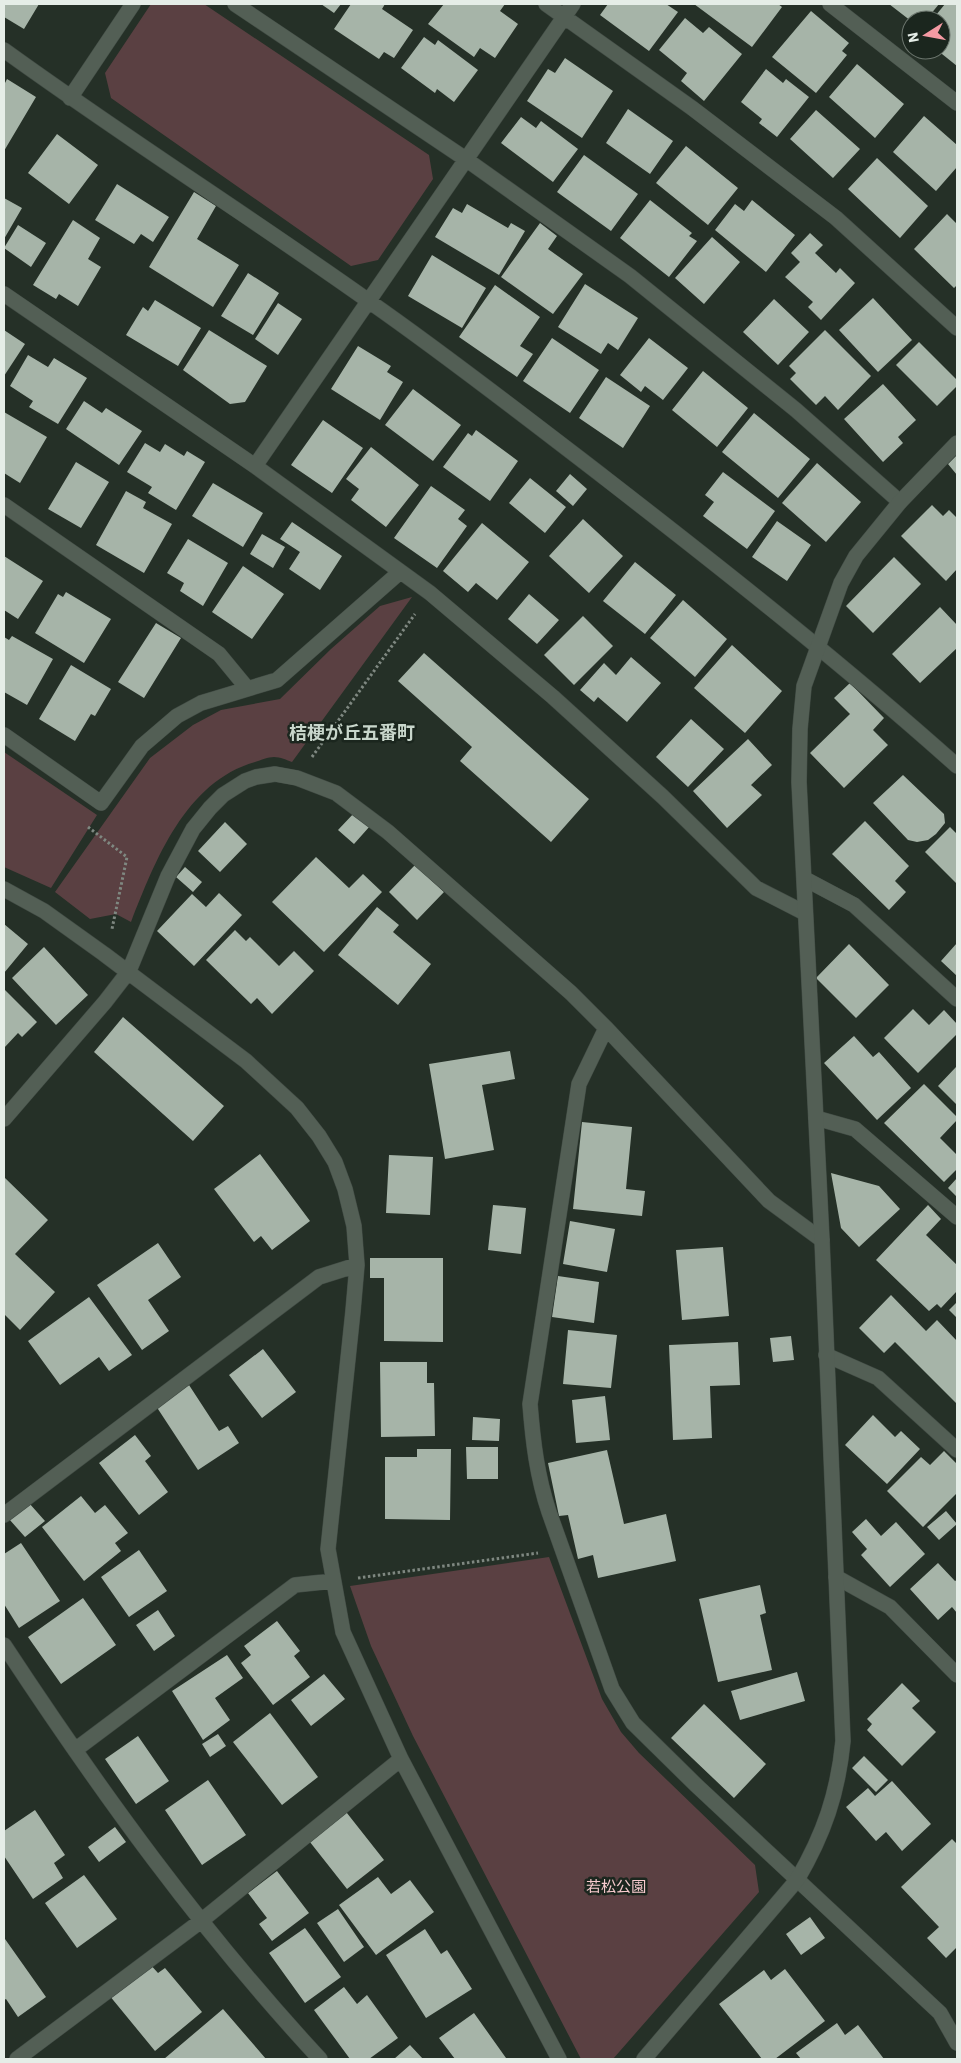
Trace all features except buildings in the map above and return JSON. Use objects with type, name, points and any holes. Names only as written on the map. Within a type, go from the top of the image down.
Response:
[{"type":"street","points":[[70,98],[134,4]]},
{"type":"street","points":[[235,4],[467,160],[630,276],[796,410],[900,502]]},
{"type":"street","points":[[546,4],[569,10],[692,108],[836,218],[957,328]]},
{"type":"street","points":[[830,4],[957,102]]},
{"type":"street","points":[[255,466],[569,10]]},
{"type":"street","points":[[4,50],[70,98],[369,301],[491,390],[659,520],[818,647],[956,762]]},
{"type":"street","points":[[4,294],[255,466],[370,547],[400,572],[430,593],[553,697],[664,797],[756,888],[805,913]]},
{"type":"street","points":[[644,2059],[797,1880],[814,1851],[828,1814],[840,1772],[843,1740],[822,1240],[805,913],[800,729],[804,686],[840,583],[856,556],[900,502],[957,444]]},
{"type":"street","points":[[4,505],[219,654],[247,688]]},
{"type":"street","points":[[4,735],[101,803],[142,746],[177,716],[201,703],[277,680],[400,572]]},
{"type":"street","points":[[4,1119],[106,1002],[128,971],[168,876],[193,829],[223,795],[244,781],[256,776],[275,774],[297,778],[336,793],[388,832],[571,993],[769,1201],[822,1240]]},
{"type":"street","points":[[805,879],[854,904],[957,999]]},
{"type":"street","points":[[4,889],[44,911],[128,971],[246,1061],[291,1103],[319,1136],[335,1162],[345,1189],[354,1226],[356,1264],[353,1311],[328,1549],[343,1632],[402,1759],[559,2059]]},
{"type":"street","points":[[606,1028],[579,1084],[530,1404],[533,1450],[540,1484],[612,1689],[634,1723],[696,1785],[940,2013],[957,2043]]},
{"type":"street","points":[[816,1118],[855,1129],[957,1217]]},
{"type":"street","points":[[4,1515],[319,1277],[356,1264]]},
{"type":"street","points":[[826,1355],[878,1378],[957,1450]]},
{"type":"street","points":[[836,1578],[890,1607],[957,1676]]},
{"type":"street","points":[[75,1750],[295,1585],[333,1581]]},
{"type":"street","points":[[4,1645],[129,1828],[252,1984],[320,2059]]},
{"type":"street","points":[[17,2059],[201,1921],[402,1759]]},
{"type":"street","points":[[4,2056],[7,2059]]},
{"type":"path","points":[[297,778],[430,593]]},
{"type":"path","points":[[88,827],[127,857],[116,914],[104,954]]},
{"type":"path","points":[[333,1581],[564,1549]]},
{"type":"green space","points":[[151,4],[204,4],[429,155],[433,179],[378,260],[351,266],[111,98],[105,73]]},
{"type":"green space","points":[[412,597],[292,762],[274,757],[255,762],[231,772],[209,787],[191,805],[162,850],[131,922],[116,914],[90,919],[55,892],[150,758],[193,725],[221,710],[280,699],[331,649],[380,606]]},
{"type":"green space","points":[[4,752],[97,815],[51,888],[4,867]]},
{"type":"green space","name":"若松公園","points":[[549,1557],[602,1699],[621,1732],[639,1753],[755,1865],[759,1892],[613,2059],[581,2059],[413,1736],[371,1646],[350,1586]]},
{"type":"district","name":"桔梗が丘五番町","points":[[352,732]]}]
